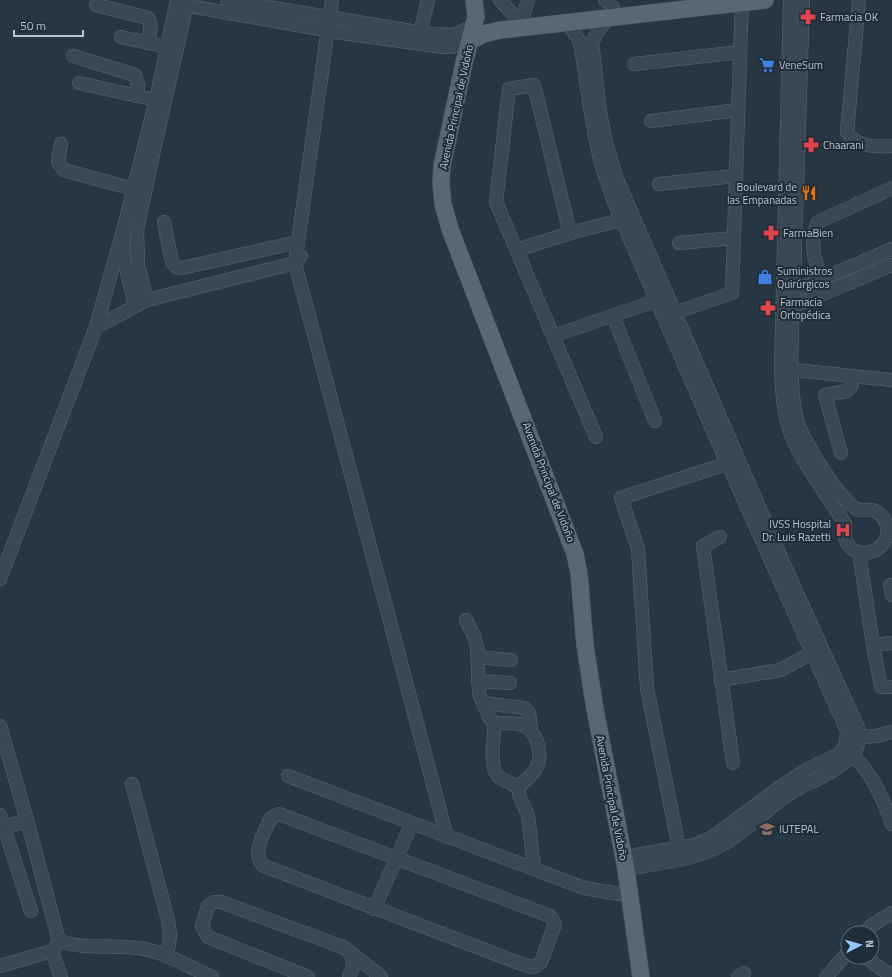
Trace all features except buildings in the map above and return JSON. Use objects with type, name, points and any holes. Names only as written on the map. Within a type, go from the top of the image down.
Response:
[{"type":"main road","name":"Avenida Principal de Vidoño","points":[[474,0],[476,17],[442,166],[441,184],[444,204],[450,229],[575,554],[580,580],[585,644],[595,709],[631,896],[641,977]]},
{"type":"main road","points":[[472,34],[483,34],[580,17],[609,8],[674,0]]},
{"type":"main road","points":[[609,8],[765,0]]},
{"type":"main road","points":[[472,34],[484,22],[520,18],[580,17]]},
{"type":"street","points":[[227,0],[332,25],[443,47],[451,47],[472,34]]},
{"type":"street","points":[[96,327],[141,303],[295,262],[303,254],[332,25],[332,0]]},
{"type":"street","points":[[341,0],[332,25],[295,262],[447,836]]},
{"type":"street","points":[[420,33],[428,0]]},
{"type":"street","points":[[500,0],[520,18],[528,0]]},
{"type":"street","points":[[787,369],[793,391],[797,421],[803,436],[818,460],[843,496],[859,510],[874,510],[885,521],[887,536],[884,543],[872,552],[859,552],[848,544],[844,531],[845,524],[836,507],[810,468],[790,431],[783,400],[787,369],[790,0]]},
{"type":"street","points":[[788,291],[802,0]]},
{"type":"street","points":[[859,0],[847,132],[851,139],[858,142],[880,147],[892,146]]},
{"type":"street","points":[[674,313],[732,293],[742,1]]},
{"type":"street","points":[[182,2],[332,25],[420,33],[454,35],[472,34]]},
{"type":"street","points":[[0,579],[96,327],[124,228],[156,100],[167,47],[182,2]]},
{"type":"street","points":[[141,303],[136,246],[137,230],[182,2]]},
{"type":"street","points":[[96,5],[148,18],[151,26],[148,43]]},
{"type":"street","points":[[586,42],[595,35],[609,8]]},
{"type":"street","points":[[580,17],[586,42]]},
{"type":"street","points":[[580,17],[586,42],[594,132],[601,164],[627,218],[817,651],[851,745],[879,794],[892,824]]},
{"type":"street","points":[[121,37],[167,47]]},
{"type":"street","points":[[634,64],[740,52]]},
{"type":"street","points":[[73,56],[135,74],[138,84],[136,96]]},
{"type":"street","points":[[79,83],[156,100]]},
{"type":"street","points":[[570,233],[534,84],[509,89],[496,202],[596,437]]},
{"type":"street","points":[[651,122],[738,110]]},
{"type":"street","points":[[61,144],[58,162],[64,170],[133,189]]},
{"type":"street","points":[[660,184],[736,176]]},
{"type":"street","points":[[827,292],[822,279],[814,246],[814,232],[818,222],[892,188]]},
{"type":"street","points":[[517,250],[570,233],[627,218]]},
{"type":"street","points":[[164,222],[172,262],[176,267],[182,268],[298,242]]},
{"type":"street","points":[[124,228],[122,255],[141,303]]},
{"type":"street","points":[[679,243],[734,238]]},
{"type":"street","points":[[788,291],[822,279],[892,249]]},
{"type":"street","points":[[788,306],[827,292],[892,265]]},
{"type":"street","points":[[662,299],[674,313],[733,462]]},
{"type":"street","points":[[553,336],[662,299]]},
{"type":"street","points":[[613,316],[655,421]]},
{"type":"street","points":[[787,369],[892,380]]},
{"type":"street","points":[[840,453],[825,395],[847,390],[852,385],[852,376]]},
{"type":"street","points":[[679,848],[647,688],[638,549],[621,498],[733,462]]},
{"type":"street","points":[[720,537],[703,546],[733,763]]},
{"type":"street","points":[[859,552],[881,687],[892,687]]},
{"type":"street","points":[[466,620],[474,636],[478,657],[479,694],[490,719],[495,723],[522,724],[531,731]]},
{"type":"street","points":[[873,645],[892,643]]},
{"type":"street","points":[[722,680],[780,670],[817,651]]},
{"type":"street","points":[[478,657],[511,660]]},
{"type":"street","points":[[478,681],[510,683]]},
{"type":"street","points":[[484,703],[524,708],[529,713],[531,731],[539,747],[539,760],[536,769],[519,788],[519,795],[528,815],[534,869]]},
{"type":"street","points":[[495,723],[493,761],[494,772],[499,778],[519,788]]},
{"type":"street","points":[[0,726],[28,820],[56,946],[61,977]]},
{"type":"street","points":[[625,863],[695,845],[714,836],[807,769],[839,754],[851,745],[892,732]]},
{"type":"street","points":[[876,736],[881,740],[892,741]]},
{"type":"street","points":[[625,863],[696,856],[717,848],[786,796],[803,785],[827,774],[851,745]]},
{"type":"street","points":[[288,776],[584,888],[631,896]]},
{"type":"street","points":[[132,784],[168,920],[170,935],[167,957]]},
{"type":"street","points":[[279,814],[397,858],[550,916],[555,924],[539,964],[530,967],[374,909],[261,864],[258,858],[258,851],[271,818],[279,814]]},
{"type":"street","points":[[0,815],[2,829],[31,912]]},
{"type":"street","points":[[2,829],[28,820]]},
{"type":"street","points":[[374,909],[412,823]]},
{"type":"street","points":[[308,977],[208,937],[202,926],[208,906],[214,902],[219,902],[325,939],[345,948],[381,977]]},
{"type":"street","points":[[872,925],[892,914]]},
{"type":"street","points":[[0,966],[56,946],[139,948],[167,957],[212,977]]},
{"type":"street","points":[[349,977],[354,966],[352,955]]},
{"type":"street","points":[[826,977],[840,961]]},
{"type":"street","points":[[876,965],[892,976]]},
{"type":"place","name":"Farmacia OK","points":[[808,17]]},
{"type":"place","name":"VeneSum","points":[[767,65]]},
{"type":"place","name":"Chaarani","points":[[811,145]]},
{"type":"place","name":"Boulevard de las Empanadas","points":[[809,193]]},
{"type":"place","name":"FarmaBien","points":[[771,233]]},
{"type":"place","name":"Suministros Quirúrgicos","points":[[765,277]]},
{"type":"place","name":"Farmacia Ortopédica","points":[[768,308]]},
{"type":"place","name":"IVSS Hospital Dr. Luis Razetti","points":[[843,530]]},
{"type":"place","name":"IUTEPAL","points":[[767,829]]}]
